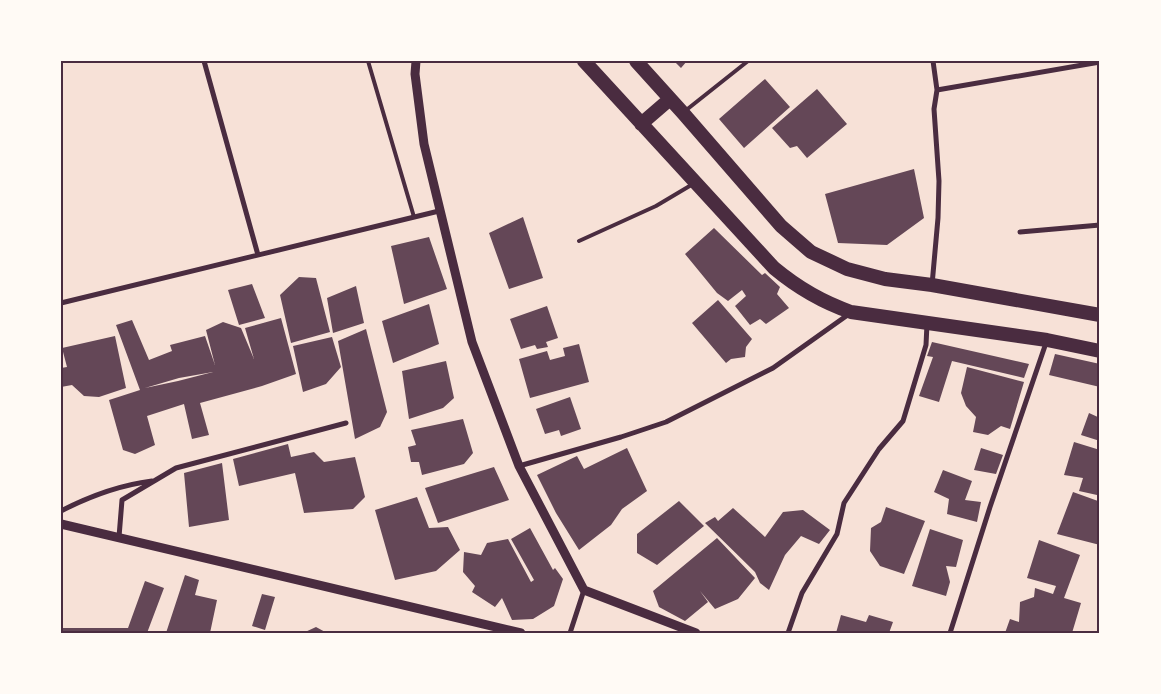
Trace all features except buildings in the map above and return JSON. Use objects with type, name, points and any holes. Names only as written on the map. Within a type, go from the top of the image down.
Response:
[{"type":"highway","points":[[584,61],[774,268],[791,282],[817,298],[852,312],[1048,340],[1100,351]]},
{"type":"highway","points":[[636,61],[781,226],[811,252],[847,269],[886,279],[932,285],[1100,315]]},
{"type":"highway","points":[[641,124],[670,99]]},
{"type":"street","points":[[204,61],[258,255]]},
{"type":"street","points":[[416,61],[415,74],[424,144],[472,342],[519,466],[584,590],[696,633]]},
{"type":"street","points":[[932,285],[939,181],[934,109],[937,90],[933,61]]},
{"type":"street","points":[[937,90],[1100,62]]},
{"type":"street","points":[[61,303],[439,211]]},
{"type":"street","points":[[1020,232],[1100,224]]},
{"type":"street","points":[[519,466],[666,422],[773,368],[852,312]]},
{"type":"street","points":[[788,633],[802,593],[837,534],[844,503],[879,449],[903,421],[926,345],[927,324]]},
{"type":"street","points":[[950,633],[990,507],[1048,340]]},
{"type":"street","points":[[119,538],[122,500],[176,468],[346,423]]},
{"type":"street","points":[[61,512],[87,498],[132,483],[156,480]]},
{"type":"street","points":[[61,524],[521,633]]},
{"type":"street","points":[[570,633],[584,590]]},
{"type":"lane","points":[[368,61],[414,217]]},
{"type":"lane","points":[[683,113],[748,61]]},
{"type":"lane","points":[[579,241],[656,206],[695,183]]}]
